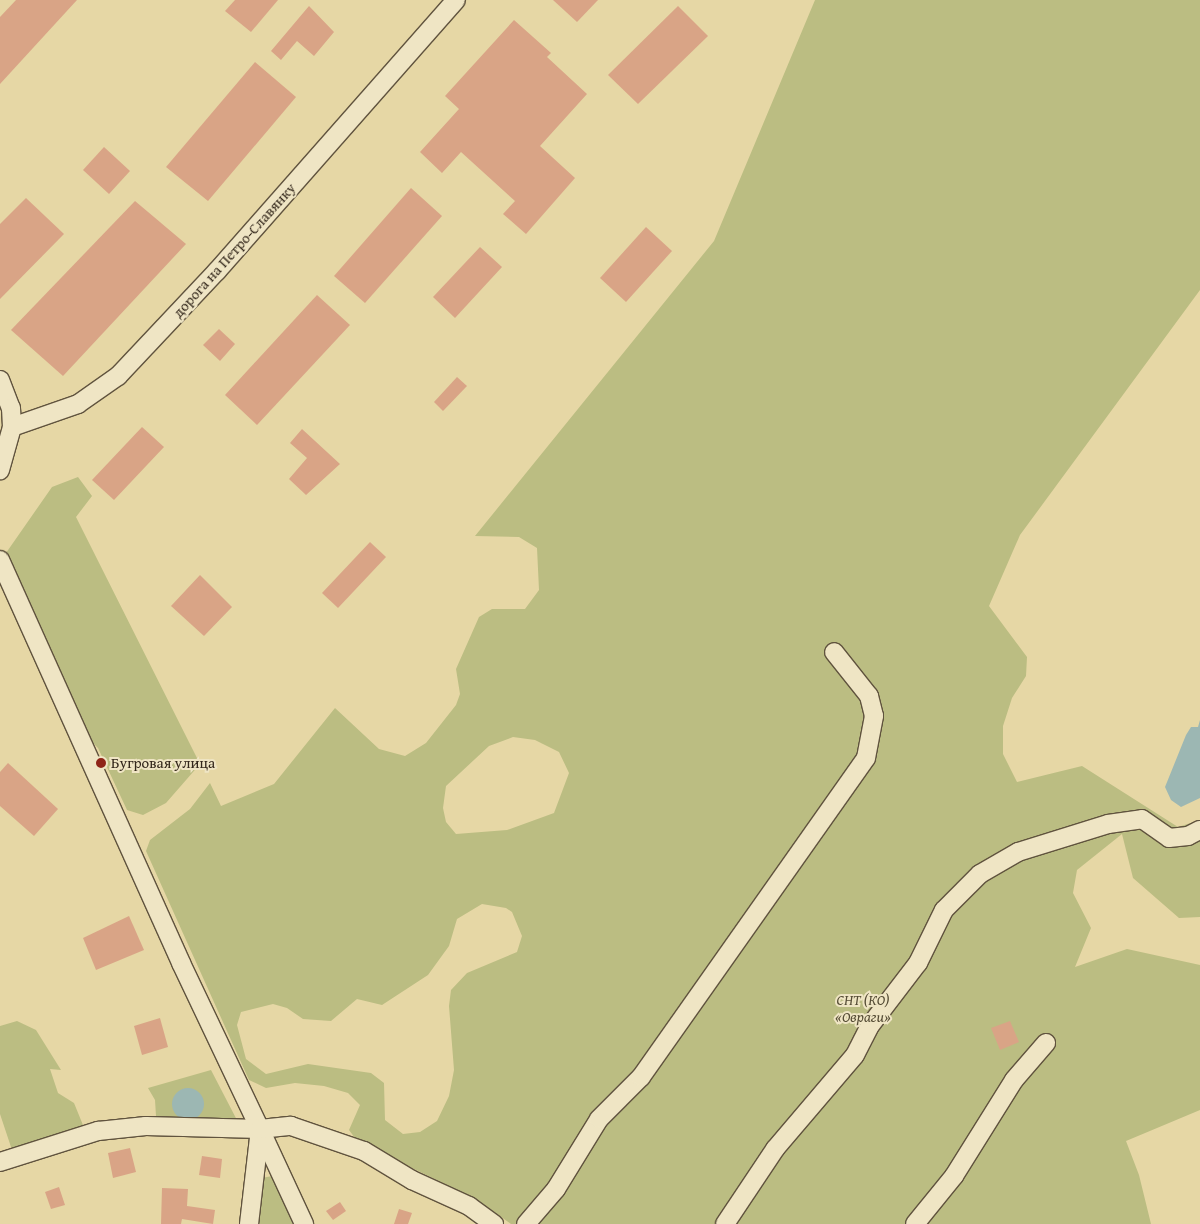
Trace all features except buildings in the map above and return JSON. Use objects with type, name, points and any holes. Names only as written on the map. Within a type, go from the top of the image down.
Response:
[{"type":"street","name":"дорога на Петро-Славянку","points":[[12,427],[78,404],[118,376],[218,271],[456,0]]},
{"type":"street","points":[[0,380],[11,408],[12,427],[0,470]]},
{"type":"street","points":[[0,560],[181,963],[226,1053],[304,1224]]},
{"type":"street","points":[[526,1224],[556,1189],[599,1119],[641,1077],[866,758],[872,737],[874,716],[869,696],[834,652]]},
{"type":"street","points":[[724,1224],[775,1149],[855,1055],[869,1027],[918,963],[944,910],[980,874],[1018,852],[1108,824],[1142,819],[1169,838],[1188,836],[1200,830]]},
{"type":"street","points":[[915,1224],[954,1176],[1014,1080],[1046,1043]]},
{"type":"street","points":[[0,1162],[98,1131],[146,1126],[260,1129],[290,1126],[364,1151],[412,1180],[469,1206],[494,1224]]},
{"type":"street","points":[[249,1224],[260,1129]]},
{"type":"green space","name":"СНТ (КО) «Овраги»","points":[[815,0],[1200,0],[1200,290],[1020,535],[989,606],[1027,657],[1026,676],[1012,698],[1003,726],[1003,754],[1017,782],[1082,766],[1178,827],[1200,820],[1200,917],[1179,918],[1133,878],[1122,834],[1077,870],[1073,893],[1091,928],[1075,967],[1127,949],[1200,965],[1200,1110],[1126,1141],[1139,1175],[1151,1224],[511,1224],[476,1199],[358,1142],[349,1130],[360,1105],[348,1093],[324,1086],[295,1083],[266,1088],[249,1080],[146,851],[150,840],[190,809],[210,783],[221,806],[274,784],[335,708],[379,749],[405,756],[426,743],[456,705],[460,694],[456,669],[479,617],[492,609],[525,609],[539,590],[537,548],[519,537],[475,536],[714,241]],"holes":[[[513,737],[535,740],[559,752],[569,773],[554,813],[507,830],[456,834],[446,822],[443,808],[446,786],[489,746]],[[482,904],[506,908],[512,912],[522,936],[517,952],[467,973],[451,990],[449,1006],[454,1070],[449,1096],[437,1121],[420,1132],[403,1134],[385,1120],[384,1083],[371,1073],[308,1064],[266,1074],[246,1059],[237,1025],[241,1012],[273,1004],[287,1008],[303,1019],[331,1021],[357,999],[382,1005],[428,975],[449,946],[457,919]]]},
{"type":"green space","points":[[78,477],[92,496],[76,517],[200,764],[166,803],[143,815],[127,810],[98,748],[89,739],[6,553],[52,487]]},
{"type":"green space","points":[[17,1021],[36,1030],[61,1070],[50,1069],[58,1093],[74,1103],[85,1130],[13,1153],[0,1114],[0,1026]]},
{"type":"green space","points":[[211,1070],[239,1124],[143,1123],[156,1116],[155,1100],[148,1088]]},
{"type":"green space","points":[[272,1176],[295,1224],[257,1224],[262,1178]]},
{"type":"water","points":[[1200,720],[1200,798],[1181,807],[1171,800],[1165,787],[1186,735],[1191,727],[1198,727]]},
{"type":"water","points":[[188,1088],[199,1093],[204,1104],[199,1115],[188,1120],[177,1115],[172,1104],[177,1093]]},
{"type":"place","name":"Бугровая улица","points":[[101,763]]}]
